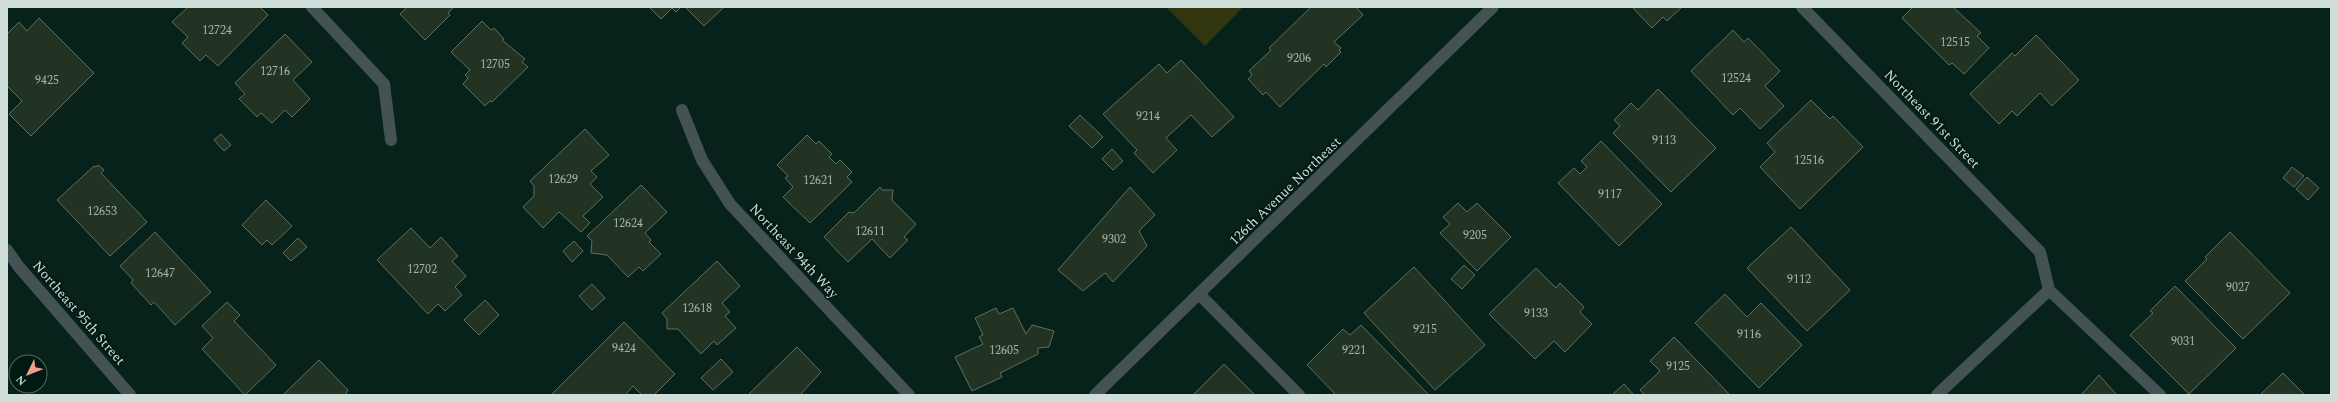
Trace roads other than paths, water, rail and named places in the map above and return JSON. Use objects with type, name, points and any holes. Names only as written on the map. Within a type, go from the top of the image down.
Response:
[{"type":"street","points":[[312,7],[384,84],[391,140]]},
{"type":"street","name":"126th Avenue Northeast","points":[[1095,395],[1200,295],[1493,7]]},
{"type":"street","name":"Northeast 91st Street","points":[[1802,7],[2040,252],[2049,290]]},
{"type":"street","name":"Northeast 94th Way","points":[[682,110],[702,160],[730,204],[909,395]]},
{"type":"street","name":"Northeast 95th Street","points":[[7,250],[34,285],[130,395]]},
{"type":"street","points":[[1937,395],[2049,290],[2160,395]]},
{"type":"street","points":[[1200,295],[1299,395]]}]
